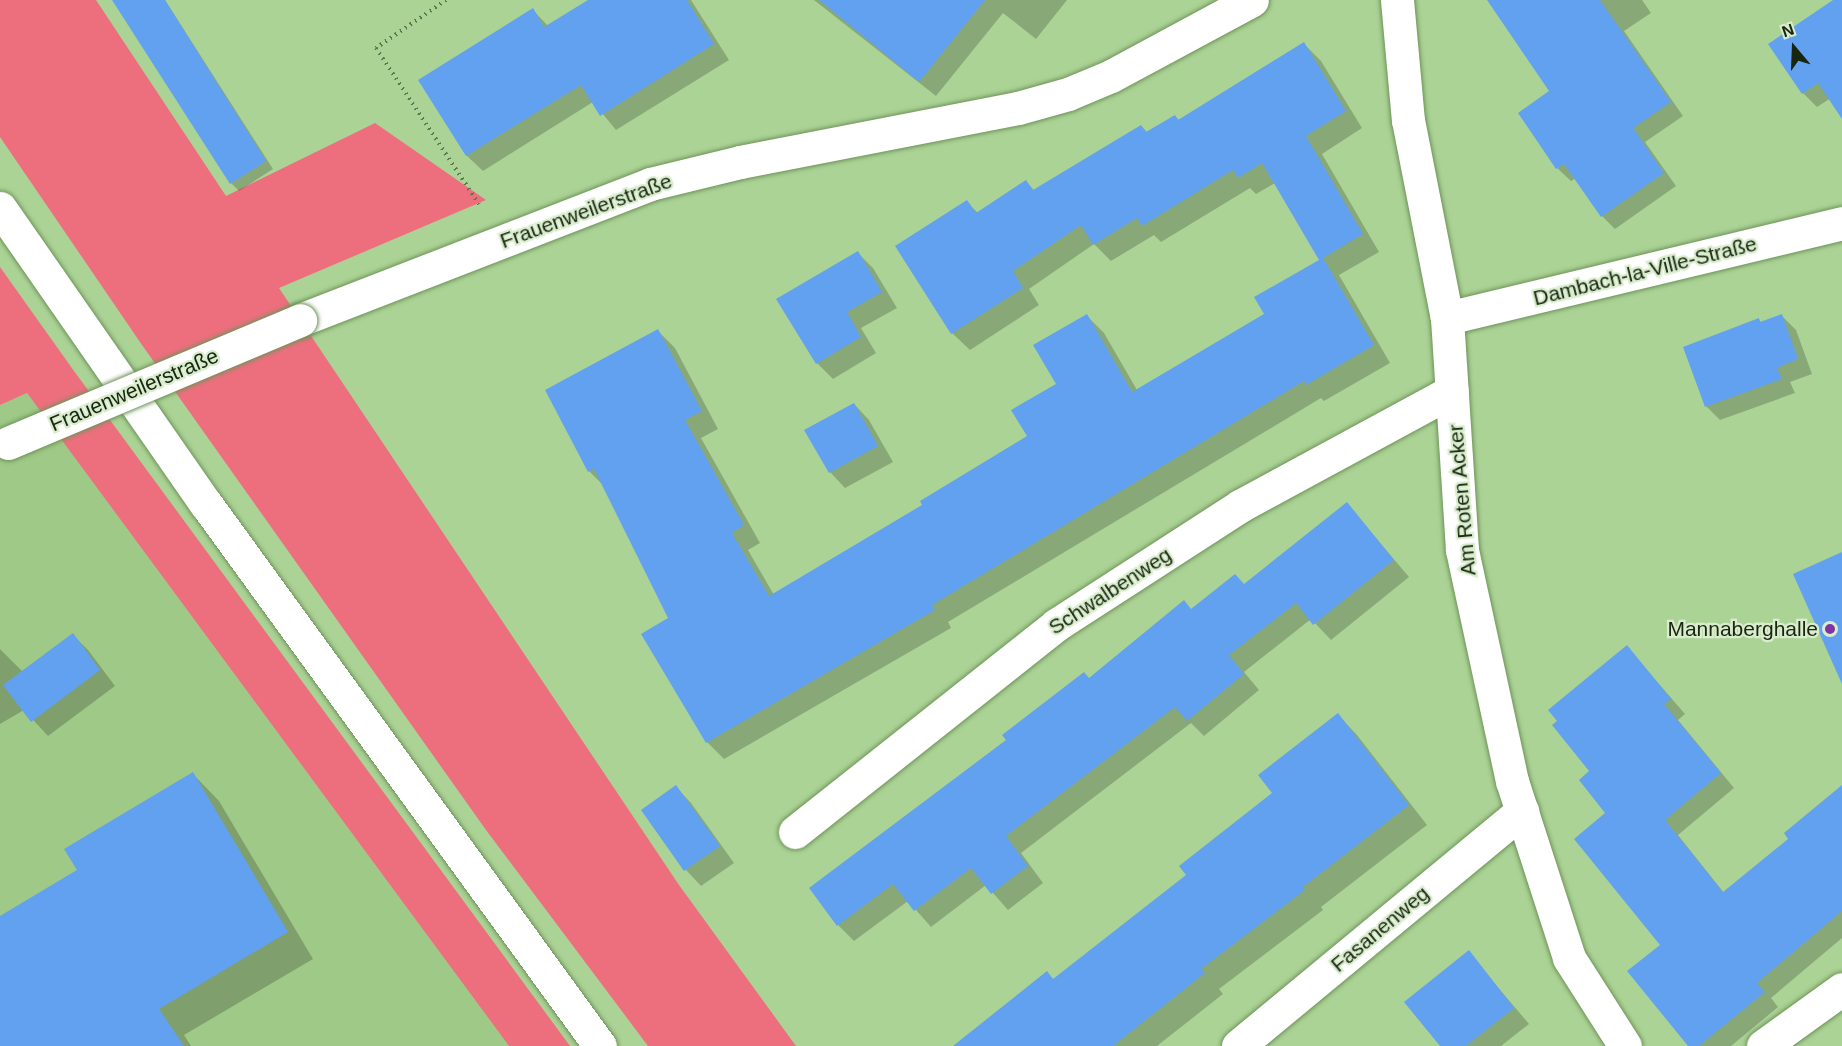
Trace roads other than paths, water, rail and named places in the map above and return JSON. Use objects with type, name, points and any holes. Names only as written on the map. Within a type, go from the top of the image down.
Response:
[{"type":"street","name":"Frauenweilerstraße","points":[[4,444],[300,320],[650,184],[740,162],[1018,108],[1068,94],[1111,76],[1252,0]]},
{"type":"street","name":"Am Roten Acker","points":[[1397,0],[1408,120],[1447,318],[1462,550],[1512,781],[1569,958],[1624,1046]]},
{"type":"street","points":[[0,208],[206,504],[600,1046]]},
{"type":"street","name":"Dambach-la-Ville-Straße","points":[[1447,318],[1842,223]]},
{"type":"street","name":"Schwalbenweg","points":[[795,832],[1056,625],[1240,506],[1452,391]]},
{"type":"street","name":"Fasanenweg","points":[[1238,1046],[1522,811]]},
{"type":"street","points":[[1763,1046],[1842,988]]},
{"type":"place","name":"Mannaberghalle","points":[[1830,629]]}]
